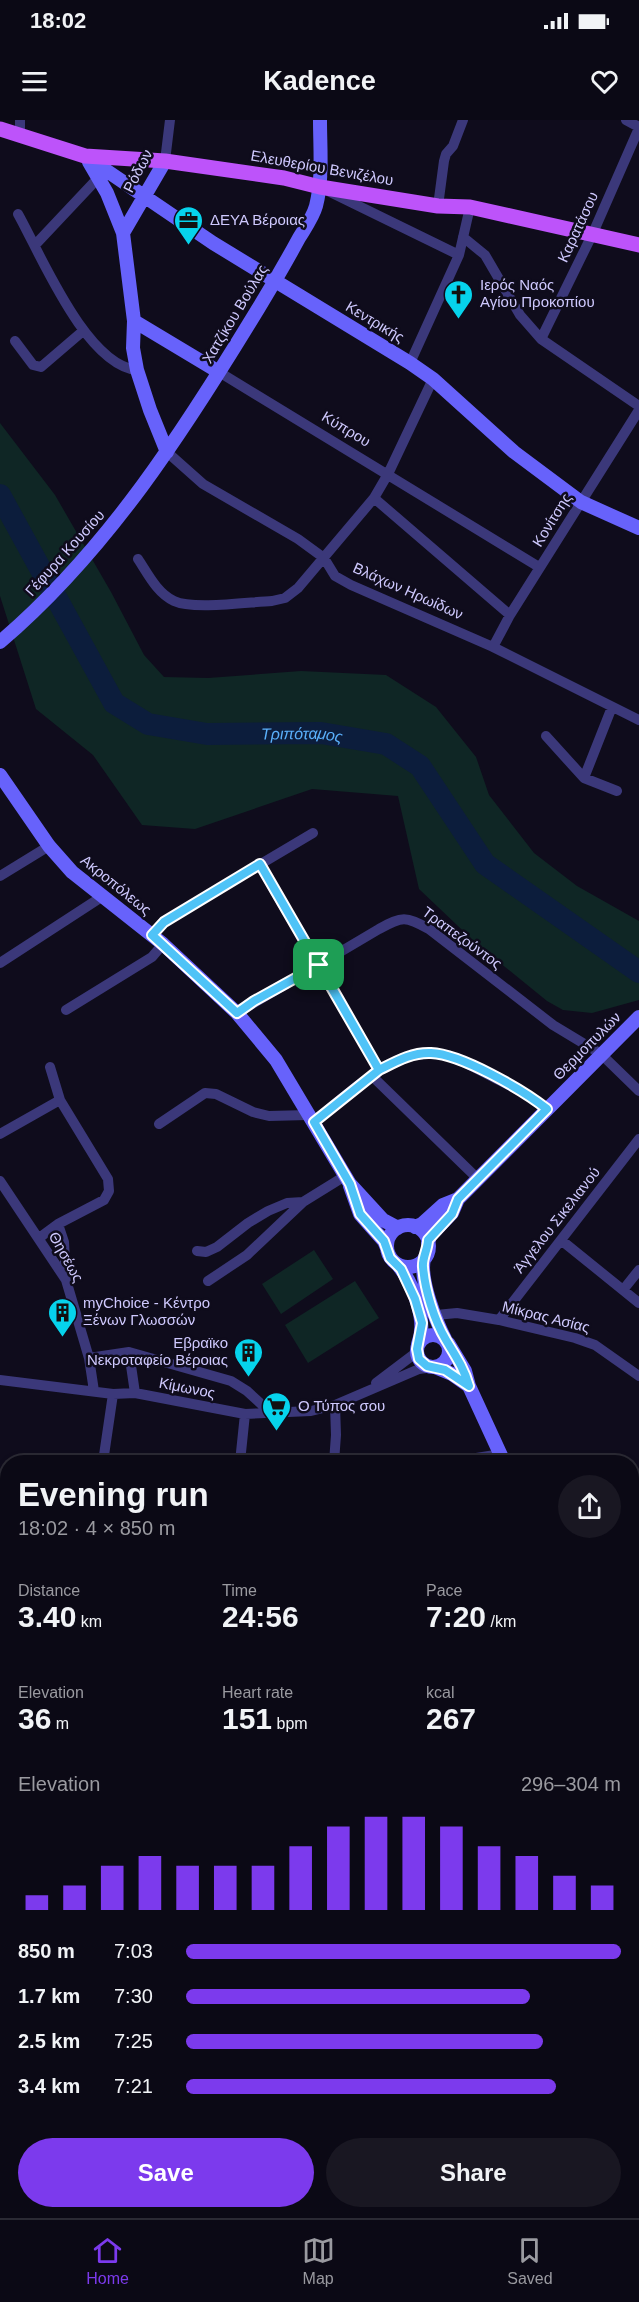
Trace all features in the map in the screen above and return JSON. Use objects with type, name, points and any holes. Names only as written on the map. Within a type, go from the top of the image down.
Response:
[{"type":"main road","name":"Ελευθερίου Βενιζέλου","points":[[0,129],[20,128],[85,156],[165,161],[284,178],[320,187],[438,206],[470,207],[639,244]]},
{"type":"street","name":"Ρόδων","points":[[123,233],[165,161],[170,120]]},
{"type":"street","name":"Χατζίκου Βούλας","points":[[127,508],[219,372],[316,209],[320,187],[320,120]]},
{"type":"street","points":[[438,206],[446,154],[453,146],[463,120]]},
{"type":"street","points":[[626,120],[639,127]]},
{"type":"street","name":"Καρατάσου","points":[[541,339],[593,233],[639,127]]},
{"type":"street","name":"Βλάχων Ηρωίδων","points":[[85,156],[99,177],[123,233],[134,321],[133,348],[137,370],[167,452],[202,484],[298,539],[324,558],[335,576],[493,647],[639,720]]},
{"type":"street","name":"Κεντρικής","points":[[85,156],[144,197],[275,281],[433,379],[514,452],[581,502],[639,528]]},
{"type":"street","points":[[35,245],[99,177]]},
{"type":"street","points":[[320,187],[459,255]]},
{"type":"street","points":[[410,363],[459,255],[470,207]]},
{"type":"street","points":[[18,214],[52,283],[83,331],[112,361],[137,370]]},
{"type":"street","points":[[463,237],[485,255],[520,315],[541,339],[639,408]]},
{"type":"street","name":"Κύπρου","points":[[134,321],[539,567]]},
{"type":"street","points":[[15,341],[33,365],[41,367],[83,331]]},
{"type":"street","points":[[138,559],[153,583],[165,596],[176,602],[192,605],[272,601],[285,598],[298,588],[374,498],[388,474],[433,379]]},
{"type":"street","name":"Κονίτσης","points":[[493,647],[539,567],[639,408]]},
{"type":"street","points":[[374,498],[510,615]]},
{"type":"street","name":"Γέφυρα Κουσίου","points":[[0,642],[48,598],[127,508]]},
{"type":"street","points":[[584,778],[612,707]]},
{"type":"street","points":[[546,736],[584,778],[617,791]]},
{"type":"street","name":"Ακροπόλεως","points":[[0,775],[49,846],[72,872],[158,940],[237,1013],[276,1060],[347,1180],[360,1214],[384,1241],[387,1248]]},
{"type":"street","points":[[66,1010],[152,957],[164,922],[313,833]]},
{"type":"street","points":[[0,876],[49,846]]},
{"type":"street","points":[[260,864],[319,965],[375,1073],[478,1179]]},
{"type":"street","points":[[0,963],[103,896]]},
{"type":"street","name":"Τραπεζούντος","points":[[237,1013],[396,920],[407,918],[429,929],[553,1025],[601,1054]]},
{"type":"street","name":"Θερμοπυλών","points":[[428,1243],[430,1236],[452,1214],[458,1199],[638,1018]]},
{"type":"street","points":[[159,1124],[205,1093],[216,1094],[253,1112],[269,1116],[311,1118],[375,1073],[409,1055],[431,1053],[449,1056],[466,1063],[533,1097],[547,1109]]},
{"type":"street","points":[[601,1054],[639,1090]]},
{"type":"street","points":[[39,1238],[58,1224],[104,1200],[109,1191],[108,1179],[60,1100],[50,1067]]},
{"type":"street","points":[[0,1134],[60,1100]]},
{"type":"street","name":"Άγγελου Σικελιανού","points":[[499,1320],[639,1139]]},
{"type":"street","points":[[208,1281],[247,1255],[303,1202],[347,1180]]},
{"type":"street","name":"Ακροπόλεως","points":[[347,1180],[383,1220],[398,1228]]},
{"type":"street","name":"Θησέως","points":[[0,1181],[66,1280],[89,1358],[94,1392]]},
{"type":"street","name":"Θερμοπυλών","points":[[415,1227],[420,1226],[447,1203],[458,1199]]},
{"type":"street","points":[[197,1251],[206,1252],[217,1247],[268,1211],[287,1203],[303,1202]]},
{"type":"street","points":[[58,1224],[63,1242],[66,1280]]},
{"type":"street","points":[[469,1386],[452,1374],[423,1363],[419,1359],[418,1346],[422,1333],[420,1311],[398,1265],[390,1258],[387,1248],[389,1236],[398,1228],[410,1225],[424,1233],[429,1249],[423,1266],[435,1315],[463,1367],[469,1386],[501,1455]]},
{"type":"street","points":[[561,1240],[639,1303]]},
{"type":"street","points":[[398,1265],[412,1267],[424,1259]]},
{"type":"street","points":[[623,1290],[639,1270]]},
{"type":"street","name":"Μίκρας Ασίας","points":[[435,1315],[457,1313],[499,1320],[588,1342],[639,1376]]},
{"type":"street","points":[[418,1346],[430,1334],[447,1341]]},
{"type":"street","points":[[434,1367],[445,1363],[448,1358],[450,1353],[447,1341]]},
{"type":"street","name":"Κίμωνος","points":[[366,1390],[413,1355],[418,1346]]},
{"type":"street","points":[[89,1358],[129,1352],[231,1381],[247,1391],[271,1413]]},
{"type":"street","points":[[129,1352],[135,1393]]},
{"type":"street","name":"Κίμωνος","points":[[0,1380],[113,1394],[135,1393],[245,1414],[311,1411],[335,1405],[422,1368],[434,1367]]},
{"type":"street","points":[[104,1455],[113,1394]]},
{"type":"street","points":[[335,1405],[335,1455]]},
{"type":"street","points":[[241,1455],[245,1414]]},
{"type":"green space","points":[[0,423],[55,495],[144,655],[164,677],[208,678],[301,671],[386,675],[436,707],[476,757],[489,795],[534,853],[577,886],[639,921],[639,1000],[592,1013],[563,1010],[547,1001],[478,945],[419,889],[398,796],[312,789],[195,829],[142,825],[93,755],[36,709],[0,596]]},
{"type":"green space","points":[[314,1250],[333,1279],[281,1314],[262,1284]]},
{"type":"green space","points":[[355,1281],[379,1318],[308,1363],[285,1325]]},
{"type":"waterway","name":"Τριπόταμος","points":[[0,495],[114,703],[148,724],[207,734],[321,733],[386,744],[420,766],[485,864],[639,972]]},
{"type":"place","name":"ΔΕΥΑ Βέροιας","points":[[189,246]]},
{"type":"place","name":"Ιερός Ναός Αγίου Προκοπίου","points":[[459,320]]},
{"type":"place","name":"myChoice - Κέντρο Ξένων Γλωσσών","points":[[62,1338]]},
{"type":"place","name":"Εβραϊκο Νεκροταφείο Βέροιας","points":[[249,1378]]},
{"type":"place","name":"Ο Τύπος σου","points":[[277,1432]]},
{"type":"route","points":[[319,965],[237,1013],[152,935],[164,922],[260,864],[319,965],[379,1070],[314,1122],[350,1184],[360,1214],[384,1241],[390,1258],[401,1269],[415,1299],[422,1323],[417,1349],[419,1359],[427,1366],[445,1370],[469,1386],[463,1367],[438,1324],[430,1299],[423,1266],[429,1249],[428,1240],[452,1214],[458,1199],[547,1109],[533,1097],[449,1056],[431,1053],[409,1055],[379,1070],[349,1018],[319,965]]}]
